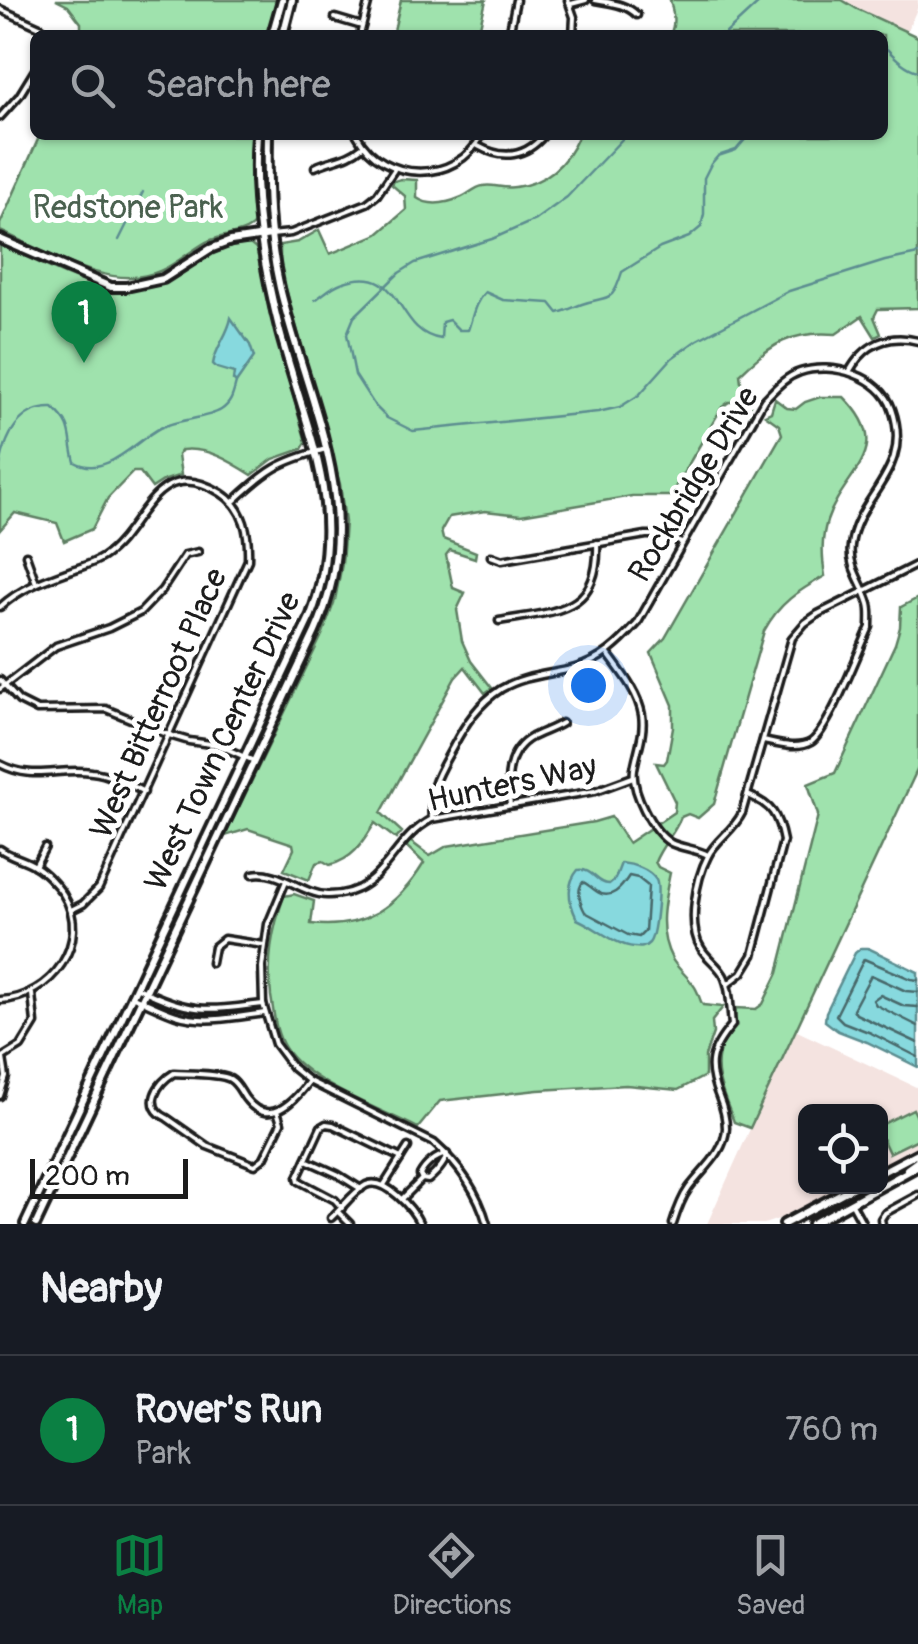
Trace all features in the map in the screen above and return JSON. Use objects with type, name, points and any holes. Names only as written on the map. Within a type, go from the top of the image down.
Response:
[{"type":"street","points":[[273,30],[282,0]]},
{"type":"street","points":[[284,30],[292,0]]},
{"type":"street","points":[[361,30],[370,0]]},
{"type":"street","points":[[510,30],[516,0]]},
{"type":"street","points":[[573,30],[570,2],[586,0]]},
{"type":"street","points":[[596,0],[622,5],[637,15]]},
{"type":"street","points":[[0,9],[44,30]]},
{"type":"street","points":[[335,18],[362,26]]},
{"type":"street","points":[[0,117],[30,78]]},
{"type":"street","name":"West Town Center Drive","points":[[25,1224],[311,615],[322,581],[328,519],[323,482],[269,284],[256,190],[257,140]]},
{"type":"street","name":"West Town Center Drive","points":[[36,1224],[321,620],[332,584],[337,554],[336,494],[284,307],[271,235],[268,140]]},
{"type":"street","points":[[360,140],[394,170],[423,172],[443,169],[479,140]]},
{"type":"street","points":[[476,145],[506,156],[523,153],[540,140]]},
{"type":"street","points":[[315,168],[349,157],[363,146]]},
{"type":"street","points":[[0,239],[92,280],[126,287],[163,280],[210,249],[230,241],[290,234],[367,203],[394,170]]},
{"type":"street","points":[[763,741],[792,746],[810,742],[824,728],[870,627],[870,608],[852,566],[850,544],[859,521],[891,469],[896,433],[892,408],[881,390],[849,372],[858,354],[875,344],[895,338],[918,341]]},
{"type":"street","name":"Rockbridge Drive","points":[[432,819],[430,797],[437,776],[464,727],[484,702],[525,678],[594,661],[608,653],[636,624],[764,400],[781,383],[802,371],[849,372]]},
{"type":"street","points":[[0,607],[12,595],[97,561],[115,549],[154,495],[178,482],[203,484],[233,502],[281,462],[326,449]]},
{"type":"street","name":"West Bitterroot Place","points":[[71,910],[99,888],[248,560],[249,536],[233,502]]},
{"type":"street","points":[[491,556],[502,560],[646,534],[683,544]]},
{"type":"street","points":[[499,621],[561,610],[580,599],[595,578],[596,543]]},
{"type":"street","points":[[198,552],[185,555],[162,590],[141,612],[56,646],[1,685],[19,702],[37,710],[106,709],[169,735],[218,746],[254,761]]},
{"type":"street","points":[[26,555],[36,583]]},
{"type":"street","points":[[673,1224],[680,1202],[715,1158],[726,1129],[711,1063],[714,1048],[732,1025],[728,984],[703,952],[695,937],[692,917],[708,854],[736,826],[792,638],[805,623],[918,564]]},
{"type":"street","points":[[608,653],[641,708],[642,733],[633,777],[644,809],[672,843],[708,854]]},
{"type":"street","points":[[510,805],[506,782],[509,764],[517,750],[529,738],[562,722]]},
{"type":"street","points":[[0,764],[13,772],[36,775],[96,772],[144,792]]},
{"type":"street","name":"Hunters Way","points":[[253,874],[265,872],[315,894],[354,891],[376,878],[409,834],[432,819],[595,791],[633,777]]},
{"type":"street","points":[[728,984],[742,973],[753,954],[783,841],[780,823],[766,803],[748,795]]},
{"type":"street","points":[[34,866],[44,846]]},
{"type":"street","points":[[0,849],[34,866],[62,892],[71,910],[73,932],[69,952],[54,976],[32,993],[0,1000]]},
{"type":"street","points":[[286,882],[268,924],[264,945],[263,1004],[283,1057],[309,1081],[416,1133],[447,1154],[468,1181],[488,1224]]},
{"type":"street","points":[[211,963],[214,947],[224,939],[264,945]]},
{"type":"street","points":[[135,986],[177,1006],[199,1010],[263,1004]]},
{"type":"street","points":[[0,1096],[6,1077],[1,1058],[20,1046],[35,1022],[32,993]]},
{"type":"street","points":[[131,996],[178,1016],[196,1019],[265,1014]]},
{"type":"street","points":[[277,1111],[280,1123],[264,1158],[255,1165],[207,1146],[160,1115],[153,1100],[161,1082],[174,1073],[217,1075],[235,1083],[250,1103],[269,1112],[297,1098],[309,1081]]},
{"type":"street","points":[[350,1224],[334,1200],[299,1182],[298,1176],[321,1127],[326,1124],[352,1134],[401,1158]]},
{"type":"street","points":[[383,1186],[408,1147]]},
{"type":"street","points":[[422,1178],[422,1170],[438,1156],[447,1154]]},
{"type":"street","points":[[422,1178],[428,1180],[434,1175],[447,1154]]},
{"type":"street","points":[[306,1160],[361,1188]]},
{"type":"street","points":[[888,1170],[918,1160]]},
{"type":"street","points":[[812,1224],[898,1177],[918,1160]]},
{"type":"street","points":[[402,1199],[422,1178]]},
{"type":"street","points":[[331,1218],[361,1188],[376,1183],[402,1199],[420,1224]]},
{"type":"street","points":[[784,1224],[840,1194]]},
{"type":"street","points":[[882,1224],[885,1213],[918,1195]]},
{"type":"street","points":[[851,1202],[862,1224]]},
{"type":"shaded area","points":[[842,0],[918,0],[918,7],[907,31]]},
{"type":"shaded area","points":[[795,1030],[918,1088],[918,1147],[888,1163],[888,1104],[798,1104],[798,1194],[831,1194],[764,1224],[707,1224]]},
{"type":"green space","points":[[56,0],[277,0],[269,30],[81,30],[81,23],[68,6]]},
{"type":"green space","points":[[401,0],[486,0],[479,30],[394,30]]},
{"type":"green space","points":[[670,0],[842,0],[918,37],[918,308],[878,309],[874,317],[881,334],[875,337],[862,316],[836,334],[794,337],[762,355],[740,374],[741,382],[755,396],[749,413],[735,402],[722,407],[670,496],[632,496],[521,515],[485,511],[449,517],[441,531],[443,539],[476,552],[475,558],[450,550],[446,555],[453,588],[465,593],[457,610],[462,641],[471,661],[492,688],[485,693],[465,667],[455,678],[381,813],[402,832],[396,839],[375,823],[345,859],[330,865],[316,863],[309,880],[284,870],[293,844],[248,829],[225,836],[323,633],[335,600],[345,522],[340,484],[280,267],[280,245],[298,242],[319,230],[330,254],[378,234],[406,210],[405,196],[392,185],[401,179],[417,180],[417,198],[433,203],[457,199],[483,186],[526,185],[562,163],[576,140],[888,140],[888,30],[671,30]]},
{"type":"green space","name":"Redstone Park","points":[[38,140],[253,140],[255,223],[206,242],[160,271],[120,277],[78,267],[0,231]]},
{"type":"green space","points":[[250,244],[257,250],[270,314],[306,442],[302,449],[273,459],[252,475],[210,453],[182,450],[178,455],[181,475],[152,488],[140,472],[133,472],[108,498],[92,529],[64,541],[57,523],[15,513],[0,530],[0,245],[85,282],[129,289],[150,287],[217,252]]},
{"type":"green space","points":[[820,397],[844,397],[867,432],[862,460],[827,521],[825,576],[790,599],[764,631],[714,804],[698,818],[688,814],[681,817],[655,862],[670,873],[663,927],[672,959],[695,987],[703,1005],[723,1007],[712,1021],[705,1076],[678,1090],[626,1085],[440,1101],[418,1128],[310,1073],[285,1048],[275,1023],[271,996],[272,945],[284,896],[294,894],[314,901],[311,924],[347,923],[377,912],[414,878],[424,863],[406,846],[410,841],[430,856],[447,846],[611,817],[628,843],[674,812],[675,802],[656,763],[664,764],[667,760],[673,705],[651,653],[665,638],[782,434],[779,425],[765,415],[771,412],[775,399],[796,409]]},
{"type":"green space","points":[[918,598],[918,768],[750,1128],[734,1122],[720,1084],[719,1055],[732,1029],[736,1008],[756,1009],[763,1004],[778,973],[818,815],[808,784],[835,773],[895,644],[901,607]]},
{"type":"green space","points":[[913,1109],[918,1119],[918,1139],[889,1153],[888,1122]]},
{"type":"water","points":[[231,318],[254,357],[236,383],[234,373],[213,364]]},
{"type":"water","points":[[621,863],[645,870],[657,884],[653,932],[649,943],[642,947],[619,943],[577,919],[572,907],[570,888],[578,870],[609,884]]},
{"type":"water","points":[[861,948],[918,972],[918,1067],[838,1031],[825,1021],[855,953]]},
{"type":"waterway","points":[[729,30],[762,0]]},
{"type":"waterway","points":[[888,50],[918,71]]},
{"type":"waterway","points":[[621,140],[567,197],[535,220],[492,239],[415,263],[399,273],[354,317],[347,334],[355,375],[387,418],[413,431],[620,407],[639,395],[672,358],[697,340],[789,291],[918,254]]},
{"type":"waterway","points":[[315,300],[341,283],[377,281],[425,334],[441,339],[442,322],[449,320],[459,330],[468,330],[485,292],[503,300],[550,303],[558,313],[604,298],[612,294],[622,272],[701,227],[704,178],[711,164],[718,156],[736,150],[745,140]]},
{"type":"waterway","points":[[119,240],[143,192]]},
{"type":"waterway","points":[[0,465],[10,434],[31,412],[53,408],[68,427],[75,462],[98,466],[160,428],[221,410],[230,401],[236,383]]},
{"type":"place","name":"Rover's Run","points":[[84,363]]}]
